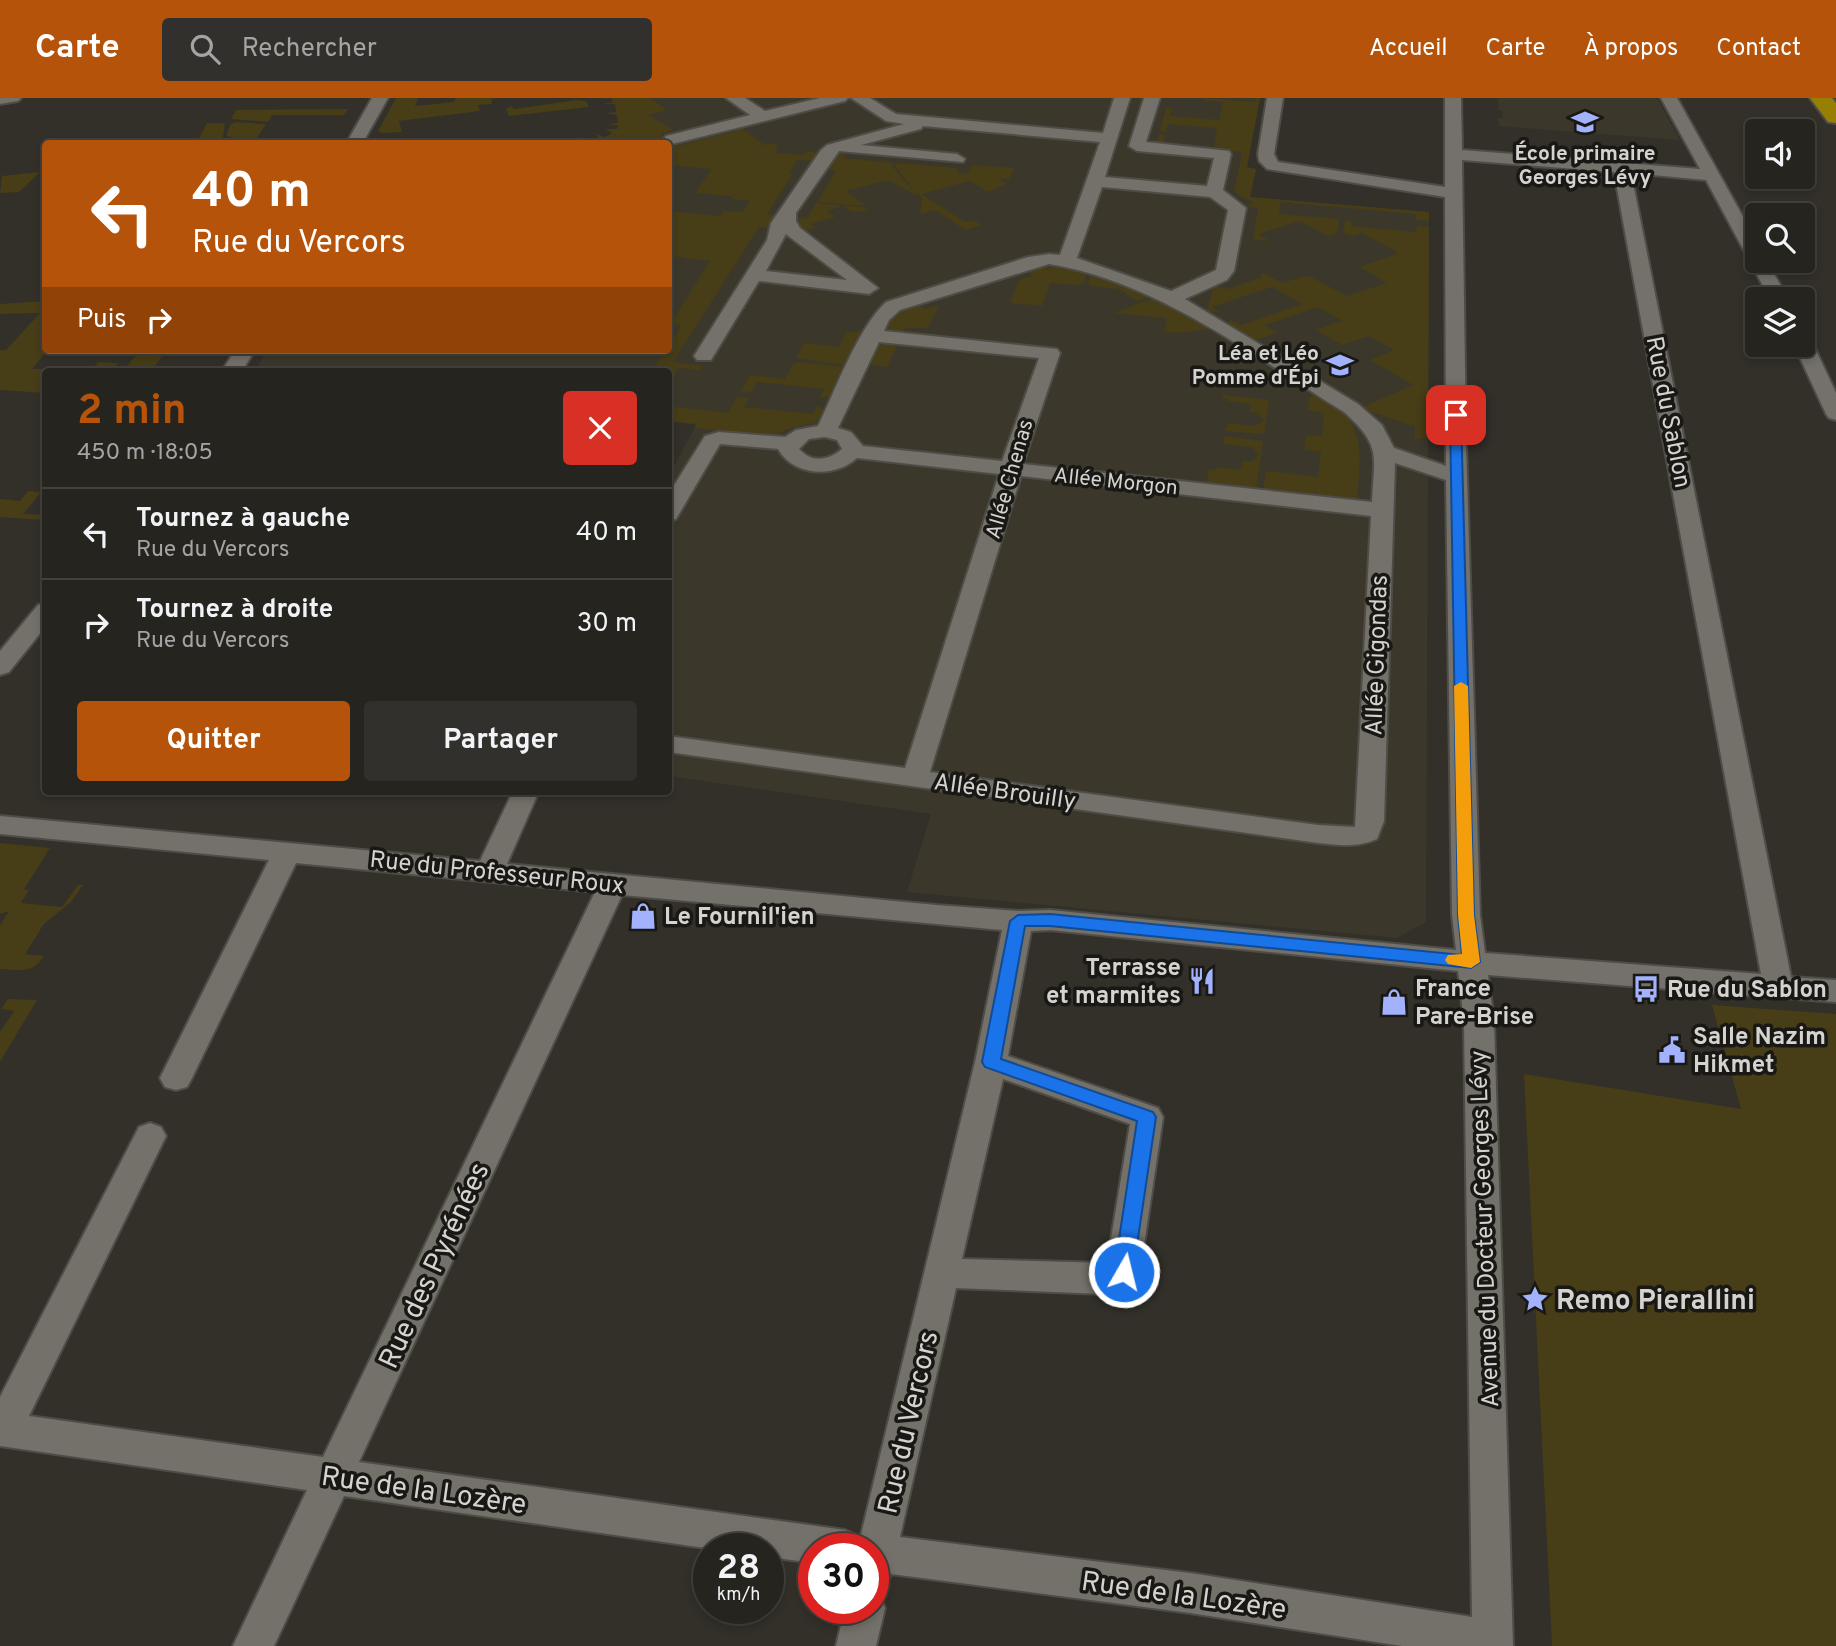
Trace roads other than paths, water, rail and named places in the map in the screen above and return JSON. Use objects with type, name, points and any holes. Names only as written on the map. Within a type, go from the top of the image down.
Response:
[{"type":"highway","points":[[1821,98],[1836,117]]},
{"type":"street","points":[[0,99],[13,98]]},
{"type":"street","points":[[356,140],[380,98]]},
{"type":"street","points":[[734,98],[763,116]]},
{"type":"street","points":[[672,139],[840,98]]},
{"type":"street","points":[[859,98],[892,118],[916,123],[1223,154],[1214,192]]},
{"type":"street","points":[[1067,260],[1122,98]]},
{"type":"street","points":[[1137,146],[1152,98]]},
{"type":"street","points":[[1276,98],[1266,154],[1267,161],[1273,166],[1452,193]]},
{"type":"street","name":"Avenue du Docteur Georges Lévy","points":[[1453,98],[1452,193],[1466,915],[1479,1022],[1493,1643]]},
{"type":"street","points":[[1669,98],[1745,236]]},
{"type":"street","points":[[704,356],[768,253],[779,233],[780,223],[789,214],[827,153],[833,148],[916,123]]},
{"type":"street","points":[[899,154],[916,123]]},
{"type":"street","points":[[833,148],[957,159]]},
{"type":"street","points":[[1454,154],[1711,175]]},
{"type":"street","name":"Rue du Sablon","points":[[1622,168],[1778,986]]},
{"type":"street","points":[[1096,181],[1214,192],[1237,208],[1225,271],[1221,276],[1171,298]]},
{"type":"street","points":[[789,214],[789,227],[893,306]]},
{"type":"street","points":[[768,253],[793,246],[815,248]]},
{"type":"street","points":[[826,431],[871,335],[881,317],[893,306],[1034,261],[1067,260],[1171,298],[1351,408],[1375,429],[1385,452],[1457,477]]},
{"type":"street","points":[[754,275],[869,288]]},
{"type":"street","name":"Allée Chenas","points":[[871,335],[1051,353],[1010,470],[1003,503],[915,778]]},
{"type":"street","points":[[1809,357],[1836,414]]},
{"type":"street","points":[[672,507],[712,440],[719,438],[789,444],[803,434],[826,431],[850,441],[852,451],[841,461],[832,464],[809,464],[792,456],[788,450],[789,444]]},
{"type":"street","points":[[1385,452],[1456,443]]},
{"type":"street","name":"Allée Morgon","points":[[852,451],[1381,510]]},
{"type":"street","name":"Allée Gigondas","points":[[1342,838],[1356,837],[1367,832],[1370,821],[1385,452]]},
{"type":"street","points":[[0,667],[42,615]]},
{"type":"street","name":"Allée Brouilly","points":[[672,745],[1342,838]]},
{"type":"street","points":[[489,872],[524,795]]},
{"type":"street","name":"Rue du Professeur Roux","points":[[0,825],[1018,921],[1050,920],[1561,971],[1836,991]]},
{"type":"street","points":[[176,1078],[288,851]]},
{"type":"street","name":"Rue des Pyrénées","points":[[253,1646],[613,884]]},
{"type":"street","name":"Rue du Vercors","points":[[873,1533],[941,1273],[991,1062],[1018,921]]},
{"type":"street","points":[[941,1273],[1104,1279],[1124,1272],[1147,1117],[991,1062]]},
{"type":"street","name":"Rue de la Lozère","points":[[150,1136],[2,1429],[798,1546]]},
{"type":"street","name":"Rue de la Lozère","points":[[889,1559],[1191,1594],[1493,1643]]},
{"type":"street","points":[[856,1646],[861,1624]]},
{"type":"place","name":"École primaire Georges Lévy","points":[[1585,122]]},
{"type":"place","name":"Léa et Léo Pomme d'Épi","points":[[1340,365]]},
{"type":"place","name":"Le Fournil'ien","points":[[643,916]]},
{"type":"place","name":"Terrasse et marmites","points":[[1202,981]]},
{"type":"place","name":"Rue du Sablon","points":[[1646,989]]},
{"type":"place","name":"France Pare-Brise","points":[[1394,1002]]},
{"type":"place","name":"Salle Nazim Hikmet","points":[[1672,1050]]},
{"type":"place","name":"Remo Pierallini","points":[[1535,1299]]}]
